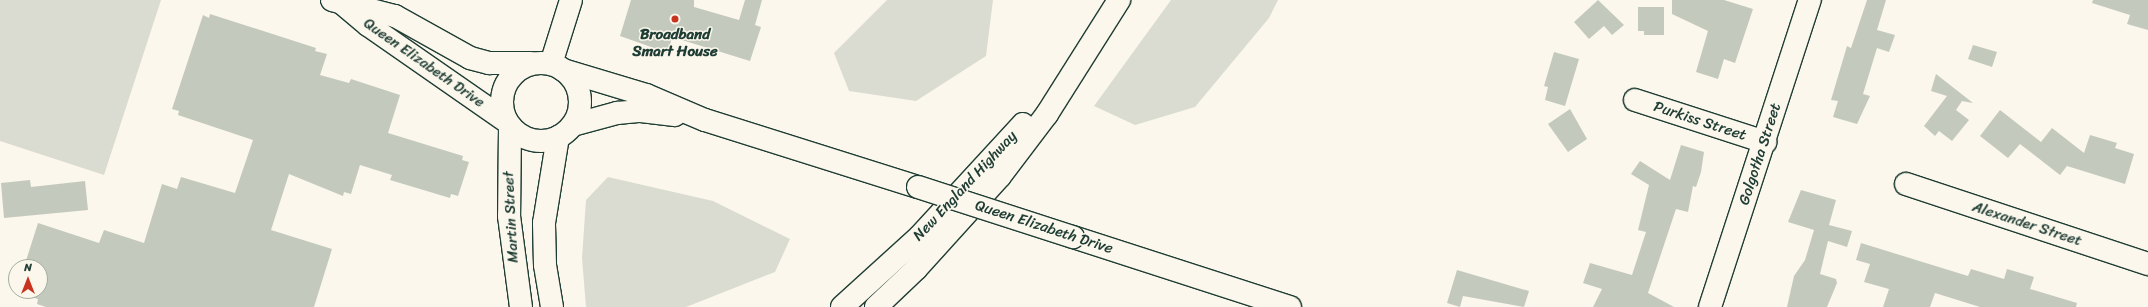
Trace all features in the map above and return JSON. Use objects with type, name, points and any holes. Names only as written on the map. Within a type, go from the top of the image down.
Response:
[{"type":"main road","points":[[549,66],[571,0]]},
{"type":"main road","name":"New England Highway","points":[[876,307],[916,269],[1000,176],[1047,114],[1081,57],[1119,0]]},
{"type":"main road","name":"Golgotha Street","points":[[1710,307],[1810,0]]},
{"type":"main road","name":"Queen Elizabeth Drive","points":[[337,2],[395,16],[470,58],[489,63],[549,66],[646,96],[706,120],[1290,307]]},
{"type":"main road","name":"Queen Elizabeth Drive","points":[[337,2],[508,124]]},
{"type":"main road","name":"New England Highway","points":[[842,307],[920,236],[994,157],[1081,57]]},
{"type":"main road","points":[[549,66],[514,73],[505,86],[501,101],[508,124],[537,141],[565,131]]},
{"type":"main road","points":[[549,66],[580,95],[578,116],[565,131],[544,222],[545,265],[552,307]]},
{"type":"main road","name":"Purkiss Street","points":[[1635,100],[1765,142]]},
{"type":"main road","name":"Queen Elizabeth Drive","points":[[565,131],[641,111],[706,120]]},
{"type":"main road","name":"Martin Street","points":[[508,124],[509,222],[521,307]]},
{"type":"main road","name":"Alexander Street","points":[[1906,184],[2148,264]]},
{"type":"shaded area","points":[[0,0],[161,0],[104,175],[0,141]]},
{"type":"shaded area","points":[[887,0],[993,0],[986,56],[916,101],[849,91],[834,53]]},
{"type":"shaded area","points":[[1171,0],[1278,0],[1269,18],[1195,107],[1135,125],[1094,106]]},
{"type":"shaded area","points":[[608,177],[713,201],[790,239],[775,272],[686,307],[586,307],[582,258],[586,200]]},
{"type":"building","points":[[631,0],[694,0],[694,7],[739,20],[745,0],[762,0],[755,25],[761,27],[750,61],[672,37],[668,53],[620,36]]},
{"type":"building","points":[[1598,0],[1624,25],[1612,35],[1604,26],[1589,39],[1574,22]]},
{"type":"building","points":[[1672,0],[1724,0],[1753,9],[1735,63],[1724,59],[1718,79],[1696,72],[1708,31],[1672,14]]},
{"type":"building","points":[[1867,0],[1886,0],[1877,30],[1895,35],[1889,52],[1877,48],[1863,94],[1870,96],[1857,124],[1833,117],[1838,101],[1831,100],[1847,46],[1851,48]]},
{"type":"building","points":[[2093,0],[2148,0],[2148,30],[2127,24],[2130,15],[2092,3]]},
{"type":"building","points":[[1638,7],[1664,7],[1664,35],[1644,35],[1644,31],[1638,31]]},
{"type":"building","points":[[210,14],[316,48],[315,51],[327,54],[320,75],[349,83],[351,79],[400,95],[388,133],[463,156],[462,160],[469,162],[458,196],[451,194],[450,198],[390,180],[392,175],[360,165],[351,194],[344,192],[343,196],[289,174],[271,230],[332,249],[314,307],[46,307],[37,304],[38,299],[48,299],[48,259],[27,259],[38,223],[99,243],[104,230],[144,243],[162,184],[177,189],[181,177],[235,193],[253,140],[178,115],[179,111],[172,109],[203,15],[209,18]]},
{"type":"building","points":[[1973,45],[1997,52],[1992,67],[1968,59]]},
{"type":"building","points":[[1554,52],[1579,59],[1565,106],[1545,100],[1548,87],[1544,86]]},
{"type":"building","points":[[1936,74],[1973,103],[1962,101],[1956,110],[1969,120],[1952,141],[1939,131],[1935,136],[1924,126],[1947,96],[1931,91]]},
{"type":"building","points":[[1570,109],[1587,139],[1568,152],[1548,124]]},
{"type":"building","points":[[2000,110],[2041,142],[2052,128],[2084,153],[2090,135],[2117,143],[2115,148],[2134,154],[2125,184],[2067,166],[2060,175],[2020,144],[2008,158],[1980,136]]},
{"type":"building","points":[[1681,145],[1704,152],[1701,172],[1696,187],[1693,186],[1688,212],[1676,209],[1648,293],[1674,307],[1593,307],[1602,289],[1583,283],[1590,263],[1632,275],[1646,232],[1638,230],[1649,185],[1631,174],[1640,161],[1670,180]]},
{"type":"building","points":[[30,180],[31,187],[85,181],[88,210],[4,218],[1,183]]},
{"type":"building","points":[[1801,190],[1836,200],[1829,225],[1852,231],[1847,247],[1828,241],[1820,274],[1836,279],[1837,283],[1827,307],[1787,307],[1794,276],[1805,260],[1814,230],[1788,222]]},
{"type":"building","points":[[1861,243],[1968,276],[1971,269],[2004,279],[2007,269],[2034,277],[2030,289],[2077,303],[2076,307],[1980,307],[1935,293],[1930,307],[1883,307],[1889,289],[1864,282],[1870,264],[1856,260]]},
{"type":"building","points":[[1457,270],[1529,291],[1524,307],[1463,296],[1460,307],[1447,303]]},
{"type":"place","name":"Broadband Smart House","points":[[675,19]]}]
